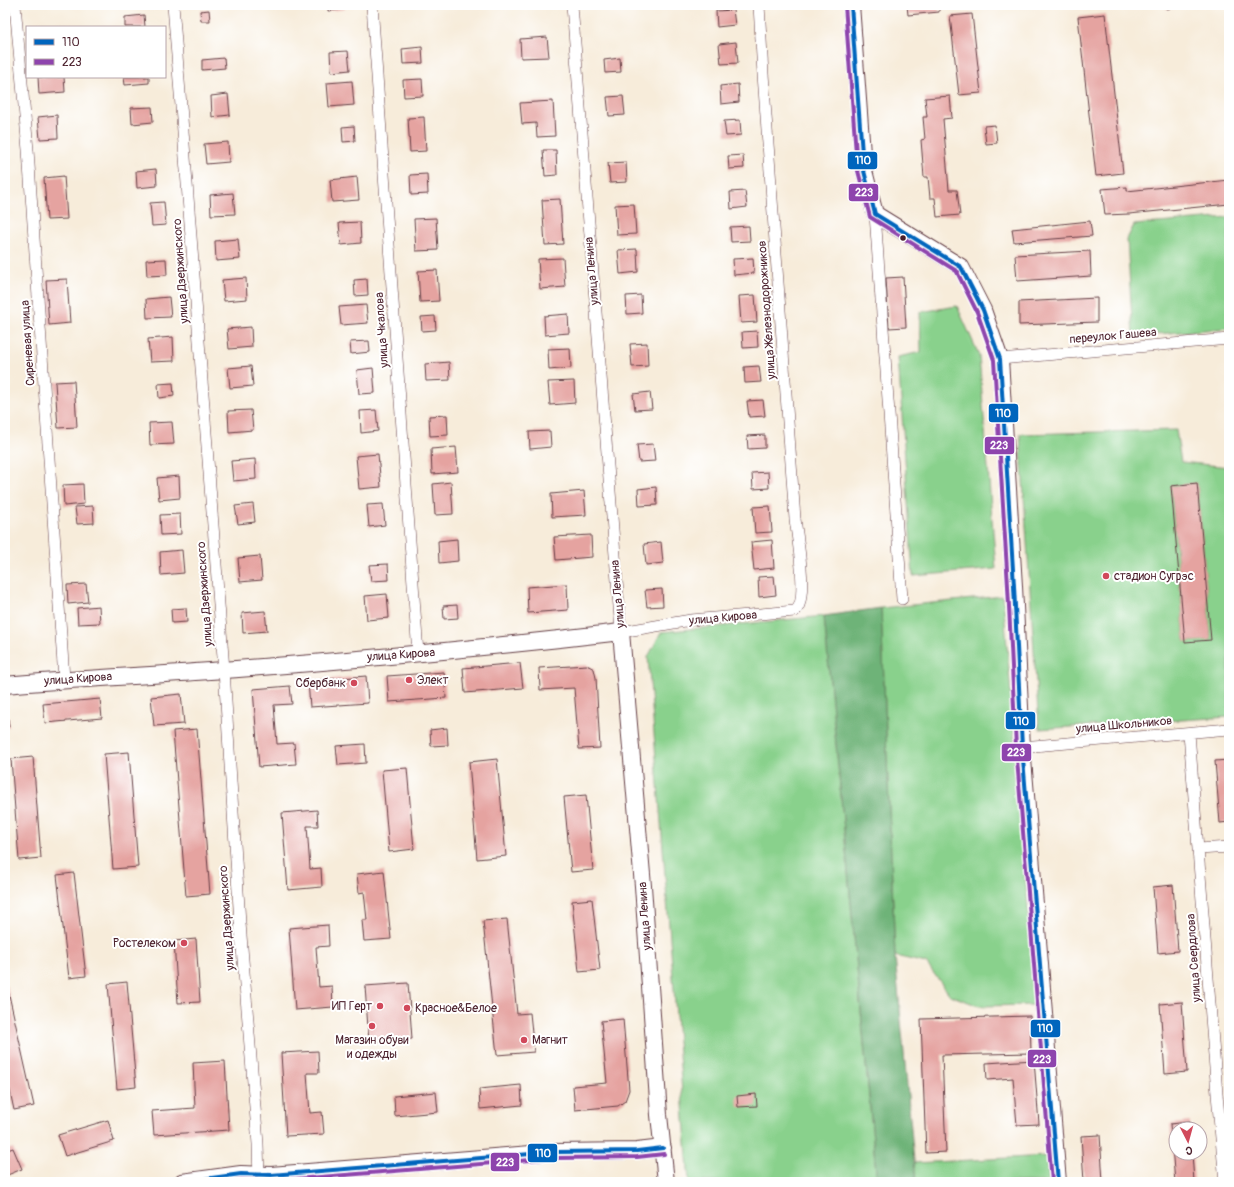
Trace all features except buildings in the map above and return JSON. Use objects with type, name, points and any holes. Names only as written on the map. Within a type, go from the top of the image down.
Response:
[{"type":"street","name":"Сиреневая улица","points":[[15,5],[28,150],[64,679]]},
{"type":"street","name":"улица Дзержинского","points":[[173,5],[224,670],[259,1178]]},
{"type":"street","name":"улица Чкалова","points":[[372,5],[418,654]]},
{"type":"street","name":"улица Ленина","points":[[572,5],[666,1182]]},
{"type":"street","name":"улица Железнодорожников","points":[[759,5],[795,519],[801,563],[799,607],[795,611]]},
{"type":"street","points":[[851,5],[863,167],[875,214],[902,599]]},
{"type":"street","points":[[875,214],[961,267],[983,310],[1000,359],[1022,747],[1058,1182]]},
{"type":"street","name":"переулок Гашева","points":[[1000,359],[1229,339]]},
{"type":"street","name":"улица Кирова","points":[[5,685],[64,679],[224,670],[418,654],[621,632],[691,620],[795,611]]},
{"type":"street","name":"улица Школьников","points":[[1022,747],[1229,729]]},
{"type":"street","name":"улица Свердлова","points":[[1189,733],[1225,1182]]},
{"type":"street","points":[[1199,850],[1229,847]]},
{"type":"street","points":[[182,1182],[241,1174],[259,1178],[555,1152],[637,1151],[663,1148]]},
{"type":"green space","points":[[1229,217],[1229,328],[1133,336],[1127,239],[1134,225]]},
{"type":"green space","points":[[957,306],[979,355],[996,569],[913,576],[898,357],[921,352],[920,312]]},
{"type":"green space","name":"стадион Сугрэс","points":[[1176,430],[1181,462],[1229,467],[1229,717],[1039,729],[1020,434]],"holes":[[[1197,483],[1211,640],[1185,642],[1171,486]]]},
{"type":"green space","points":[[1003,596],[1036,1005],[979,1006],[950,995],[926,963],[895,956],[881,608]]},
{"type":"green space","points":[[881,608],[895,956],[916,1182],[877,1182],[824,616]]},
{"type":"green space","points":[[824,616],[877,1182],[689,1182],[648,657],[661,632]]},
{"type":"green space","points":[[1047,1156],[1049,1182],[916,1182],[914,1163]]},
{"type":"transit line","name":"223","points":[[845,5],[857,167],[870,217],[958,272]]},
{"type":"transit line","name":"110","points":[[851,5],[863,167],[875,214],[961,267]]},
{"type":"transit line","name":"110","points":[[961,267],[983,310],[1000,359],[1022,747],[1058,1182]]},
{"type":"transit line","name":"223","points":[[956,270],[977,312],[994,360],[1016,747],[1052,1182]]},
{"type":"transit line","name":"110","points":[[182,1182],[241,1174],[271,1175],[555,1152],[637,1151],[663,1148]]},
{"type":"transit line","name":"223","points":[[227,1182],[241,1180],[271,1181],[555,1158],[637,1157],[664,1154]]},
{"type":"place","name":"стадион Сугрэс","points":[[1106,576]]},
{"type":"place","name":"Элект","points":[[409,680]]},
{"type":"place","name":"Сбербанк","points":[[354,683]]},
{"type":"place","name":"Ростелеком","points":[[184,943]]},
{"type":"place","name":"ИП Герт","points":[[380,1006]]},
{"type":"place","name":"Красное&Белое","points":[[407,1008]]},
{"type":"place","name":"Магазин обуви и одежды","points":[[372,1026]]},
{"type":"place","name":"Магнит","points":[[524,1040]]}]
